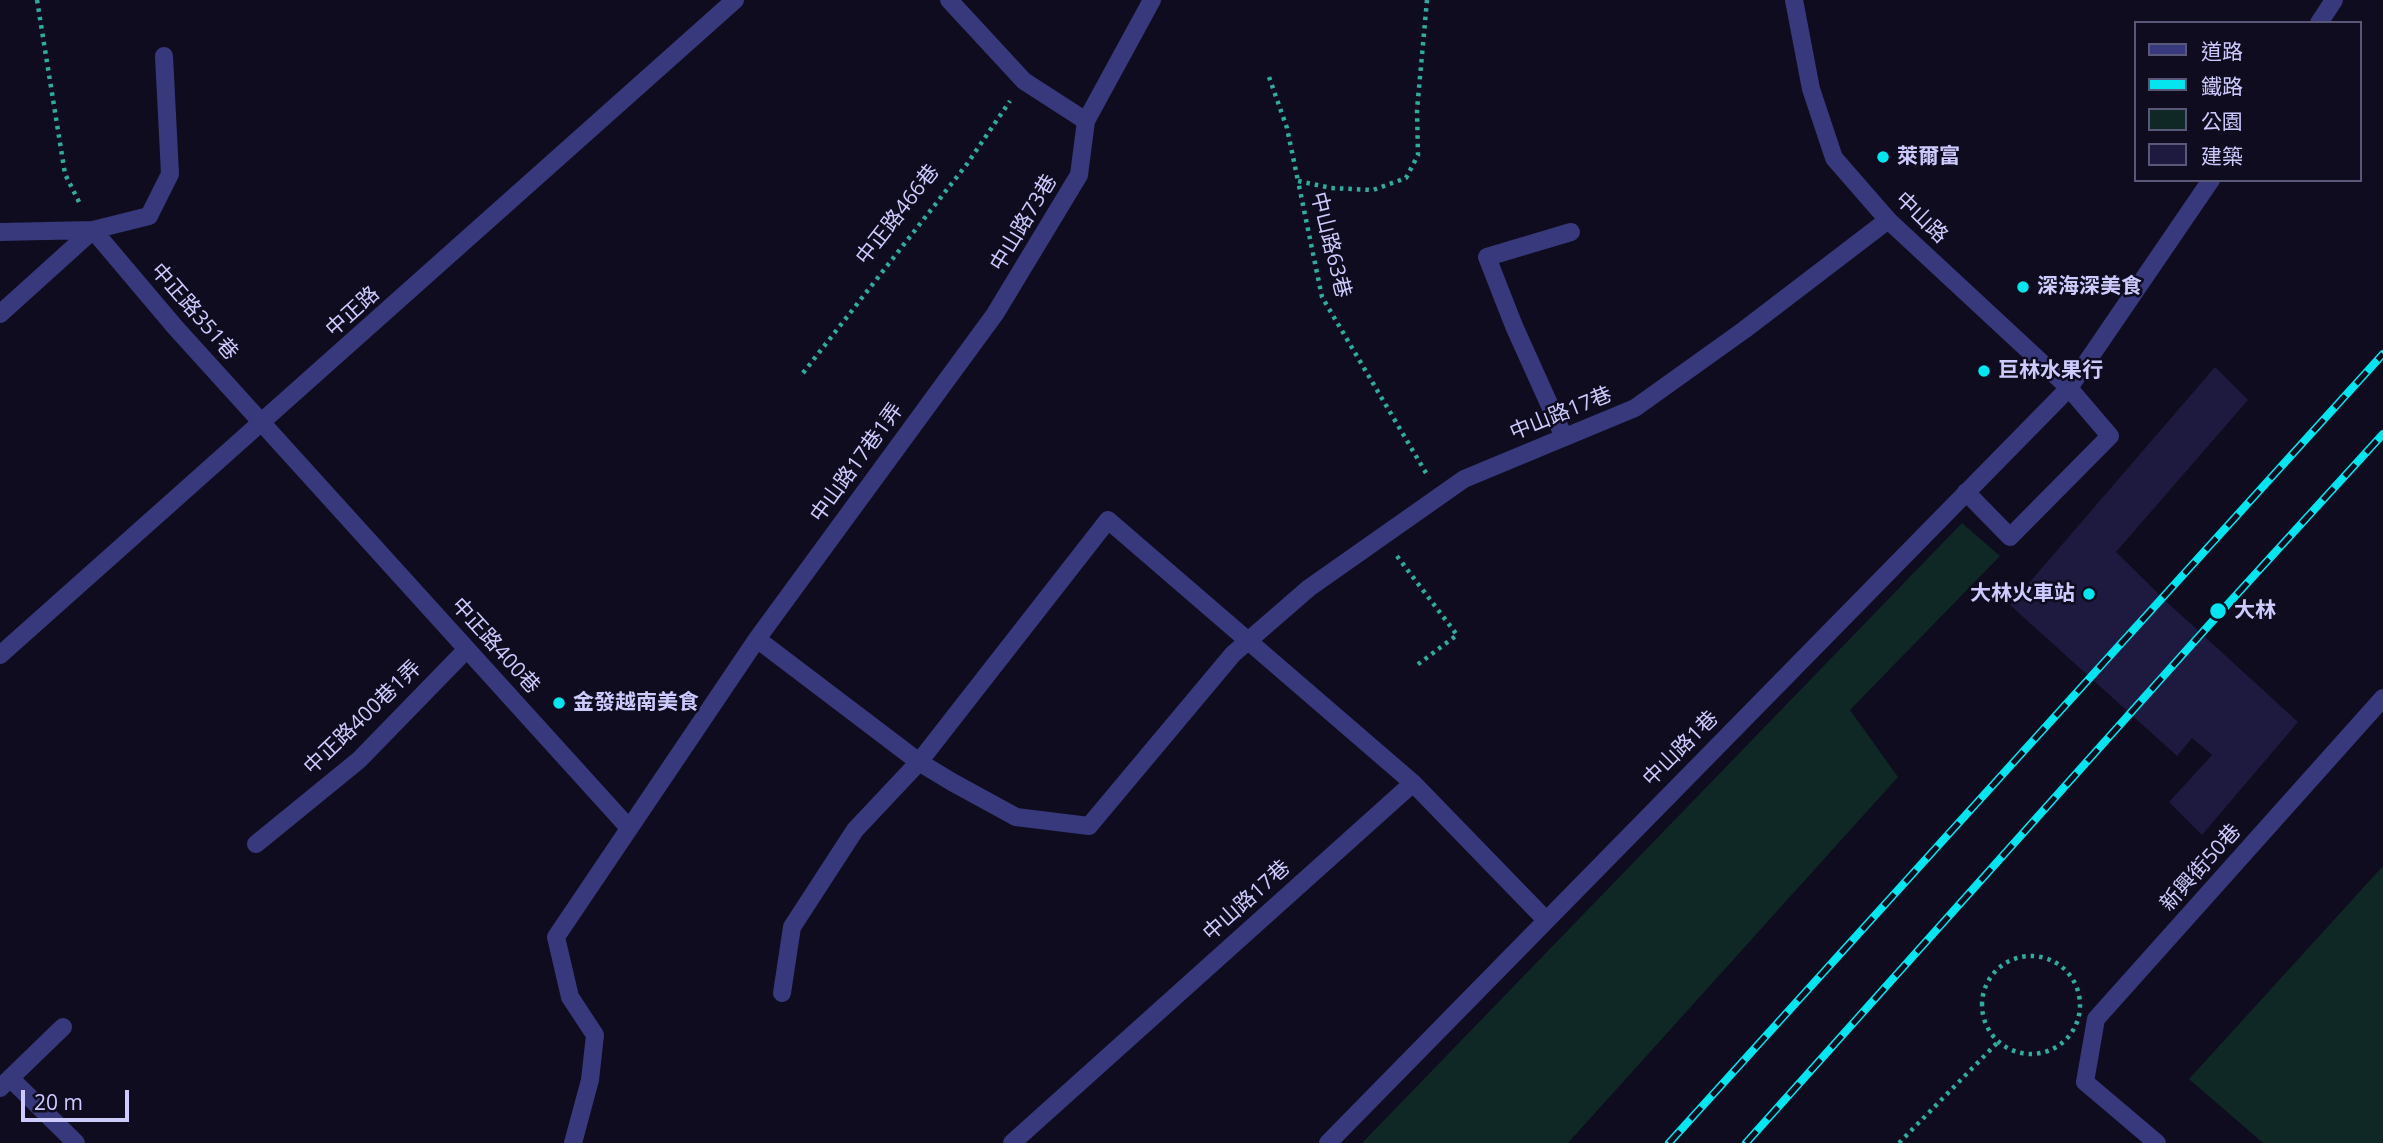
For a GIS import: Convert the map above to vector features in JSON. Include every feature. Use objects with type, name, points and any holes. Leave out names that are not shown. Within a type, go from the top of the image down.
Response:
[{"type":"street","name":"中正路","points":[[0,655],[735,0]]},
{"type":"street","points":[[949,0],[1024,81],[1086,121]]},
{"type":"street","name":"中山路73巷","points":[[995,314],[1079,175],[1086,121],[1152,0]]},
{"type":"street","name":"中山路","points":[[1794,0],[1811,89],[1834,158],[1888,220],[2069,388],[2110,436],[2010,537],[1966,492]]},
{"type":"street","points":[[2320,21],[2334,0]]},
{"type":"street","points":[[0,232],[93,230],[149,216],[170,174],[164,56]]},
{"type":"street","name":"中山路1巷","points":[[1328,1143],[2069,388],[2210,182]]},
{"type":"street","name":"中山路17巷","points":[[919,762],[1016,817],[1089,826],[1233,654],[1309,588],[1465,478],[1635,408],[1888,220]]},
{"type":"street","points":[[0,314],[93,230]]},
{"type":"street","name":"中正路351巷","points":[[93,230],[175,327],[263,423]]},
{"type":"street","points":[[1564,437],[1514,326],[1487,257],[1571,232]]},
{"type":"street","name":"中山路17巷1弄","points":[[629,828],[757,639],[995,314]]},
{"type":"street","name":"中正路400巷","points":[[263,423],[629,828]]},
{"type":"street","points":[[782,993],[792,927],[855,830],[919,762],[1108,520],[1413,783],[1545,919]]},
{"type":"street","points":[[757,639],[919,762]]},
{"type":"street","name":"中正路400巷1弄","points":[[256,844],[359,760],[467,649]]},
{"type":"street","name":"新興街50巷","points":[[2157,1143],[2085,1082],[2096,1019],[2383,698]]},
{"type":"street","name":"中山路17巷","points":[[1012,1143],[1413,783]]},
{"type":"street","points":[[573,1143],[590,1080],[595,1035],[570,997],[556,937],[629,828]]},
{"type":"street","points":[[63,1027],[5,1083],[76,1143]]},
{"type":"path","points":[[37,0],[65,174],[93,230]]},
{"type":"path","name":"中山路63巷","points":[[1427,0],[1417,110],[1418,155],[1406,178],[1373,190],[1331,188],[1298,181],[1322,297],[1440,496]]},
{"type":"path","points":[[1269,77],[1287,128],[1298,181]]},
{"type":"path","name":"中正路466巷","points":[[803,373],[967,164],[1024,81]]},
{"type":"path","points":[[1382,537],[1457,635],[1417,666]]},
{"type":"path","points":[[2026,956],[2043,958],[2057,964],[2070,975],[2077,989],[2079,1013],[2070,1035],[2051,1049],[2028,1054],[2012,1050],[1998,1042],[1989,1030],[1982,1006],[1987,983],[1997,970],[2026,956]]},
{"type":"path","points":[[1899,1143],[1998,1042]]},
{"type":"green space","points":[[1962,523],[2000,556],[1850,710],[1898,777],[1568,1143],[1362,1143]]},
{"type":"green space","points":[[2383,866],[2383,1143],[2263,1143],[2189,1079]]},
{"type":"building","name":"大林火車站","points":[[2215,367],[2248,400],[2116,552],[2298,722],[2202,835],[2169,802],[2212,755],[2192,738],[2177,756],[2010,605]]},
{"type":"railway","points":[[1669,1143],[2383,354]]},
{"type":"railway","points":[[1746,1143],[2383,434]]},
{"type":"place","name":"萊爾富","points":[[1883,157]]},
{"type":"place","name":"深海深美食","points":[[2023,287]]},
{"type":"place","name":"巨林水果行","points":[[1984,371]]},
{"type":"place","name":"大林火車站","points":[[2089,594]]},
{"type":"place","name":"大林","points":[[2218,611]]},
{"type":"place","name":"金發越南美食","points":[[559,703]]}]
